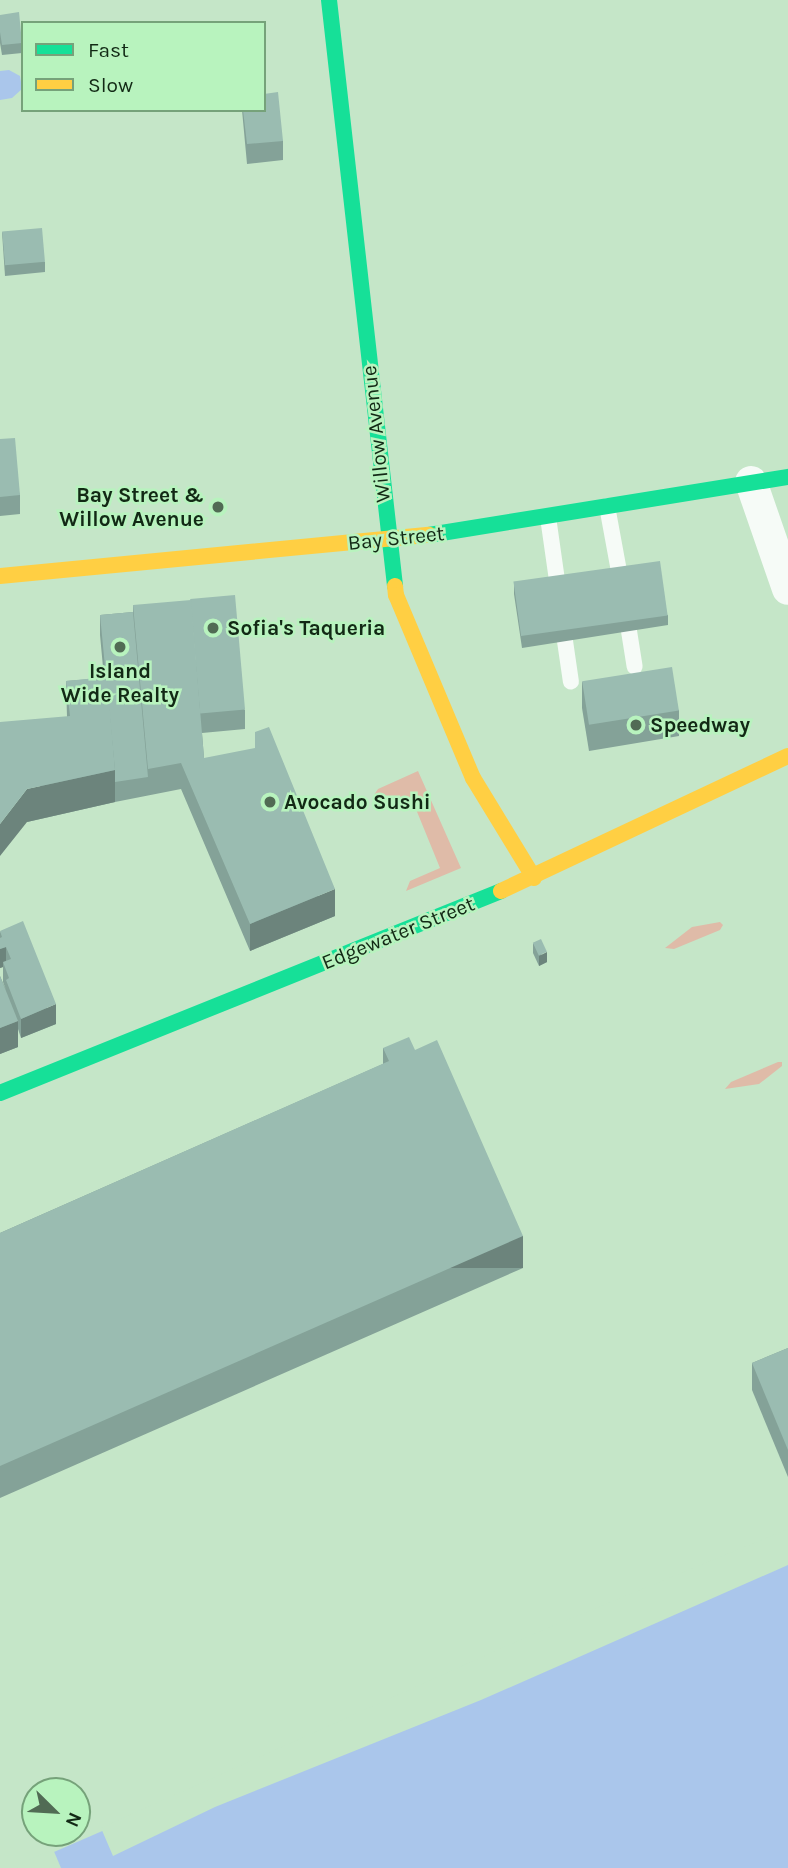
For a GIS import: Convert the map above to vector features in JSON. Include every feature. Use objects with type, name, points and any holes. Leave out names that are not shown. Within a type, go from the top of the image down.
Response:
[{"type":"street","name":"Willow Avenue","points":[[329,0],[396,595],[473,778],[534,878]]},
{"type":"street","name":"Bay Street","points":[[0,576],[388,539],[788,477]]},
{"type":"street","points":[[751,482],[788,589]]},
{"type":"street","name":"Edgewater Street","points":[[0,1093],[534,878],[788,756]]},
{"type":"lane","points":[[607,506],[620,577]]},
{"type":"lane","points":[[548,516],[558,587]]},
{"type":"lane","points":[[629,631],[635,667]]},
{"type":"lane","points":[[565,641],[570,682]]},
{"type":"shaded area","points":[[418,771],[461,868],[406,891],[410,881],[440,868],[411,797],[382,807],[377,805],[374,795],[378,789]]},
{"type":"shaded area","points":[[720,922],[723,925],[720,930],[674,949],[665,948],[692,927]]},
{"type":"shaded area","points":[[782,1062],[782,1066],[759,1084],[725,1089],[731,1082]]},
{"type":"water","points":[[9,70],[20,76],[21,90],[12,98],[0,100],[0,71]]},
{"type":"water","points":[[788,1533],[788,1868],[20,1868],[66,1847],[91,1847],[91,1836]]},
{"type":"pier","points":[[788,1529],[788,1565],[481,1700],[215,1807],[113,1856],[101,1828],[538,1632]]},
{"type":"pier","points":[[53,1849],[61,1868],[17,1868],[18,1865]]},
{"type":"building","points":[[19,12],[21,43],[2,45],[0,15]]},
{"type":"building","points":[[278,92],[283,141],[247,144],[243,112],[266,112],[266,94]]},
{"type":"building","points":[[42,228],[45,262],[5,265],[2,231]]},
{"type":"building","points":[[15,438],[20,495],[0,497],[0,439]]},
{"type":"building","points":[[660,561],[668,615],[521,636],[513,582]]},
{"type":"building","points":[[235,595],[245,710],[200,713],[190,599]]},
{"type":"building","points":[[191,600],[204,758],[255,748],[255,732],[269,727],[335,889],[250,924],[181,763],[148,769],[133,605]]},
{"type":"building","points":[[133,612],[148,777],[115,782],[100,615]]},
{"type":"building","points":[[672,667],[679,710],[589,725],[582,681]]},
{"type":"building","points":[[107,677],[115,770],[27,789],[0,824],[0,722],[70,716],[66,681]]},
{"type":"building","points":[[23,921],[56,1004],[21,1019],[6,980],[9,978],[3,962],[11,959],[6,947],[0,949],[0,931]]},
{"type":"building","points":[[541,939],[547,952],[539,955],[533,943]]},
{"type":"building","points":[[0,976],[18,1021],[0,1028]]},
{"type":"building","points":[[409,1037],[415,1050],[437,1040],[523,1236],[0,1466],[0,1233],[389,1061],[383,1048]]},
{"type":"building","points":[[788,1348],[788,1450],[752,1363]]},
{"type":"traffic: fast","points":[[329,0],[395,586]]},
{"type":"traffic: fast","points":[[429,535],[788,477]]},
{"type":"traffic: fast","points":[[0,1093],[501,891]]},
{"type":"traffic: slow","points":[[0,576],[429,535]]},
{"type":"traffic: slow","points":[[395,586],[396,595],[473,778],[534,878]]},
{"type":"traffic: slow","points":[[501,891],[788,756]]},
{"type":"place","name":"Bay Street & Willow Avenue","points":[[218,507]]},
{"type":"place","name":"Sofia's Taqueria","points":[[213,628]]},
{"type":"place","name":"Island Wide Realty","points":[[120,647]]},
{"type":"place","name":"Speedway","points":[[636,725]]},
{"type":"place","name":"Avocado Sushi","points":[[270,802]]}]
